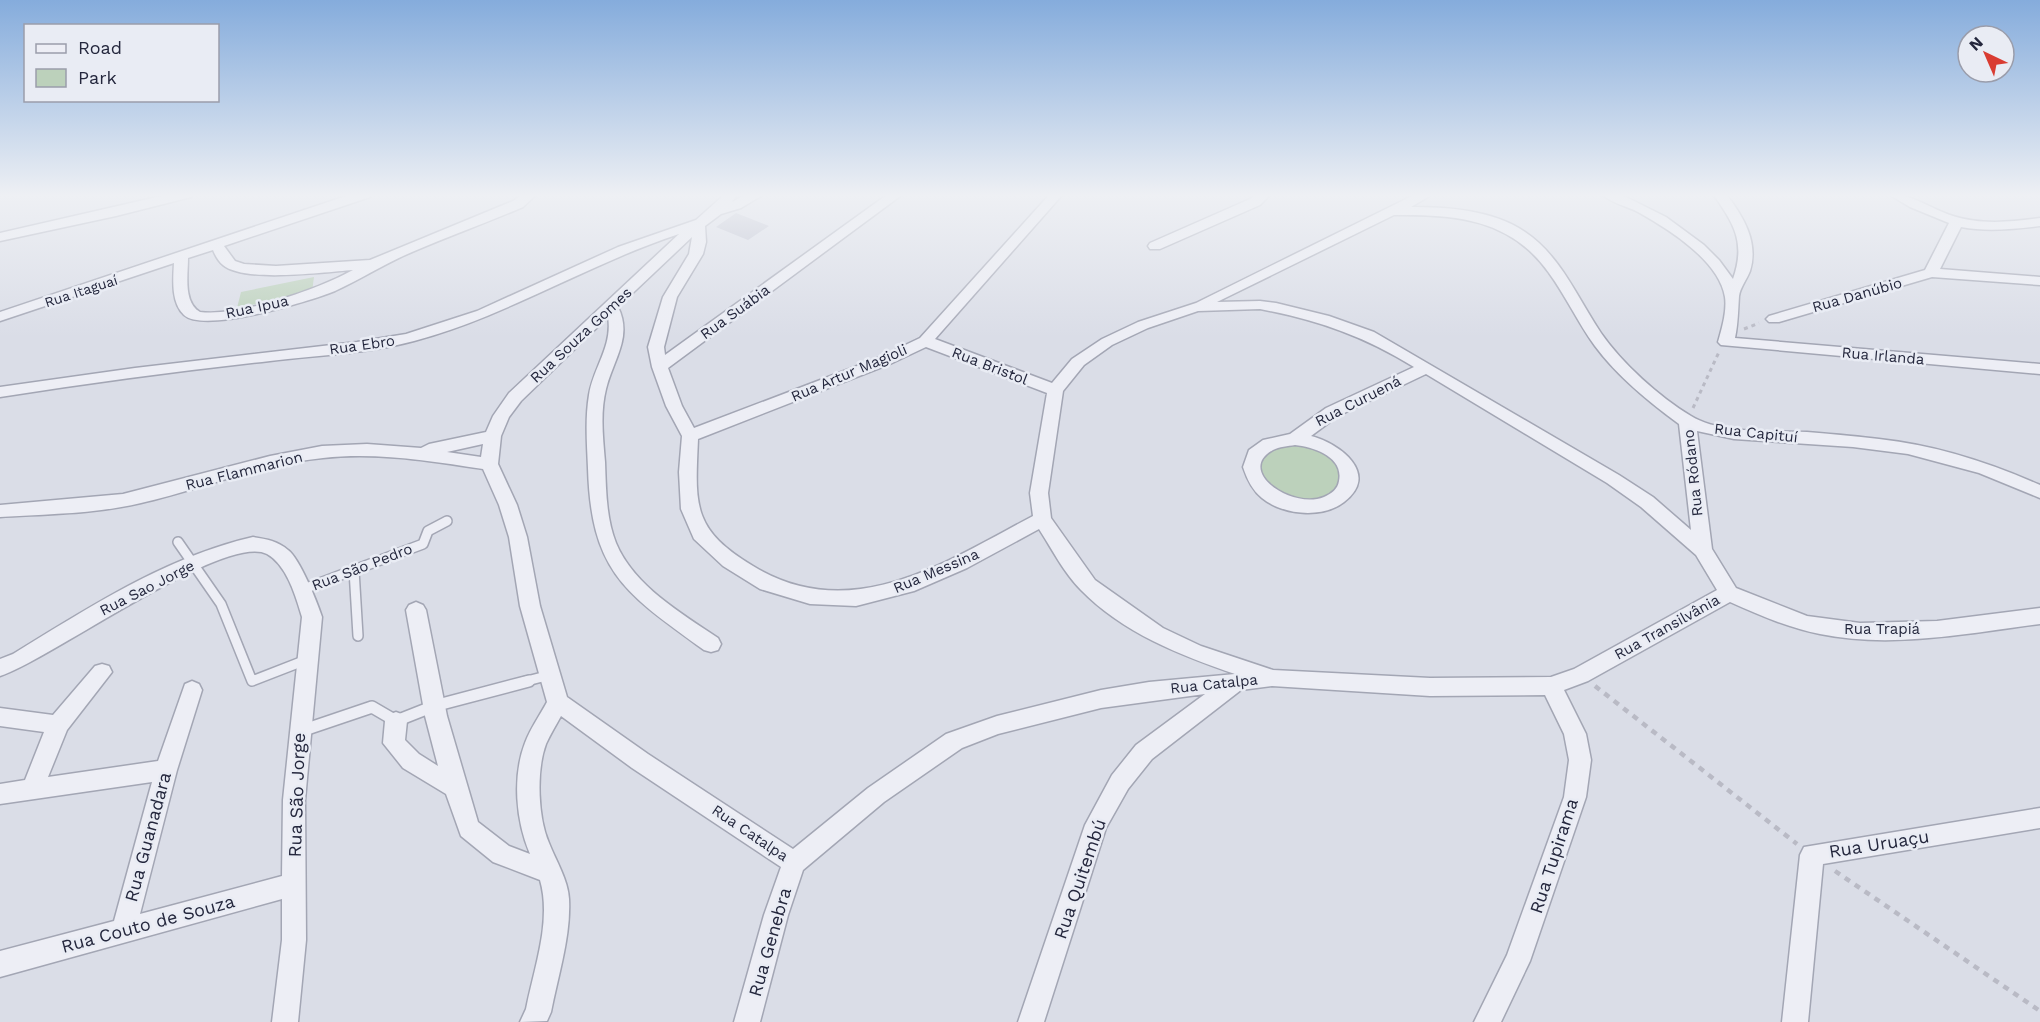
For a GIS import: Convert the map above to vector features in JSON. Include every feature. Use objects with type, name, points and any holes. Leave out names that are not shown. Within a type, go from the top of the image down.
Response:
[{"type":"street","name":"Rua Itaguaí","points":[[0,317],[227,242]]},
{"type":"street","name":"Rua Ipua","points":[[181,257],[182,293],[186,308],[196,316],[228,314],[320,292],[374,264],[429,242]]},
{"type":"street","name":"Rua Ebro","points":[[0,392],[74,380],[345,348],[408,338],[443,328],[535,291],[645,242]]},
{"type":"street","name":"Rua Souza Gomes","points":[[493,436],[501,416],[515,397],[677,242]]},
{"type":"street","points":[[690,435],[674,406],[660,367],[656,347],[670,297],[696,254],[699,242]]},
{"type":"street","name":"Rua Suábia","points":[[660,367],[832,242]]},
{"type":"street","name":"Rua Artur Magioli","points":[[690,435],[874,364],[925,341],[1014,242]]},
{"type":"street","points":[[1155,246],[1165,242]]},
{"type":"street","points":[[1196,307],[1329,242]]},
{"type":"street","name":"Rua Capituí","points":[[1529,242],[1548,262],[1610,355],[1627,374],[1687,421],[1711,429],[1903,447],[1933,452],[1997,472],[2035,489]]},
{"type":"street","points":[[1690,242],[1724,277],[1732,295]]},
{"type":"street","points":[[1727,338],[1732,295],[1742,278],[1747,259],[1745,242]]},
{"type":"street","points":[[1947,242],[1931,273],[2040,280]]},
{"type":"street","name":"Rua Ipua","points":[[217,245],[228,263],[244,269],[319,268],[374,264]]},
{"type":"street","name":"Rua Danúbio","points":[[1774,319],[1931,273]]},
{"type":"street","name":"Rua Transilvânia","points":[[1260,305],[1319,316],[1384,342],[1613,478],[1662,513],[1703,550],[1729,593],[1581,675],[1551,686],[1430,687],[1273,678],[1194,652],[1156,634],[1088,585],[1042,519],[1039,493],[1055,390],[1078,362],[1107,342],[1143,325],[1196,307],[1260,305]]},
{"type":"street","points":[[610,307],[616,316],[618,326],[615,344],[598,389],[595,429],[597,494],[607,542],[623,572],[657,606],[711,644]]},
{"type":"street","name":"Rua Irlanda","points":[[1727,338],[2040,369]]},
{"type":"street","name":"Rua Bristol","points":[[925,341],[1055,390]]},
{"type":"street","name":"Rua Curuená","points":[[1295,439],[1332,412],[1425,368]]},
{"type":"street","name":"Rua Ródano","points":[[1687,421],[1703,550]]},
{"type":"street","name":"Rua Messina","points":[[690,435],[688,472],[690,509],[700,534],[730,561],[767,584],[810,597],[856,599],[907,586],[960,563],[1042,519]]},
{"type":"street","points":[[415,453],[493,436],[489,464],[508,505],[518,537],[530,606],[558,702],[535,744],[529,778],[529,807],[536,841],[550,872],[556,896],[557,917],[538,1011],[532,1022]]},
{"type":"street","points":[[1295,439],[1311,441],[1327,447],[1339,456],[1347,468],[1350,479],[1346,490],[1336,499],[1322,505],[1305,507],[1288,504],[1272,497],[1259,487],[1252,476],[1251,464],[1255,453],[1265,445],[1279,440],[1295,439]]},
{"type":"street","name":"Rua Flammarion","points":[[0,511],[76,506],[138,498],[279,460],[348,450],[415,453],[489,464]]},
{"type":"street","name":"Rua Sao Jorge","points":[[0,668],[20,660],[99,611],[223,551],[253,544],[270,547],[284,556],[297,582]]},
{"type":"street","name":"Rua São Jorge","points":[[285,1022],[293,951],[294,800],[312,616],[297,582]]},
{"type":"street","name":"Rua Trapiá","points":[[1729,593],[1777,615],[1833,629],[1916,630],[2040,616]]},
{"type":"street","points":[[416,610],[434,706],[455,788],[469,829],[501,854],[550,872]]},
{"type":"street","points":[[0,678],[20,660]]},
{"type":"street","points":[[32,790],[58,725],[102,672]]},
{"type":"street","name":"Rua Catalpa","points":[[558,702],[640,761],[719,811],[794,864],[876,795],[954,741],[997,724],[1101,699],[1149,691],[1273,678]]},
{"type":"street","name":"Rua Quitembú","points":[[1034,1020],[1096,825],[1120,782],[1144,752],[1236,683]]},
{"type":"street","name":"Rua Tupirama","points":[[1487,1022],[1518,961],[1575,797],[1580,760],[1575,734],[1551,686]]},
{"type":"street","name":"Rua Guanadara","points":[[123,932],[166,770],[192,690]]},
{"type":"street","points":[[0,717],[58,725]]},
{"type":"street","points":[[396,721],[394,743],[411,761],[455,788]]},
{"type":"street","points":[[0,794],[166,770]]},
{"type":"street","name":"Rua Uruaçu","points":[[1795,1022],[1812,855],[2040,818]]},
{"type":"street","name":"Rua Genebra","points":[[747,1022],[776,915],[794,864]]},
{"type":"street","name":"Rua Couto de Souza","points":[[0,964],[295,884]]},
{"type":"lane","name":"Rua São Pedro","points":[[297,582],[354,570],[423,544],[428,531],[447,522]]},
{"type":"lane","points":[[178,542],[221,604],[252,681],[308,660]]},
{"type":"lane","points":[[354,570],[358,636]]},
{"type":"lane","points":[[299,731],[372,707],[396,721],[434,706],[550,675]]},
{"type":"path","points":[[1727,338],[1774,319]]},
{"type":"path","name":"Rua Ródano","points":[[1687,421],[1705,379],[1727,338]]},
{"type":"green space","points":[[314,277],[312,292],[237,308],[241,292]]},
{"type":"green space","points":[[1294,443],[1330,454],[1344,474],[1335,495],[1309,503],[1269,492],[1256,461],[1262,453]]}]
